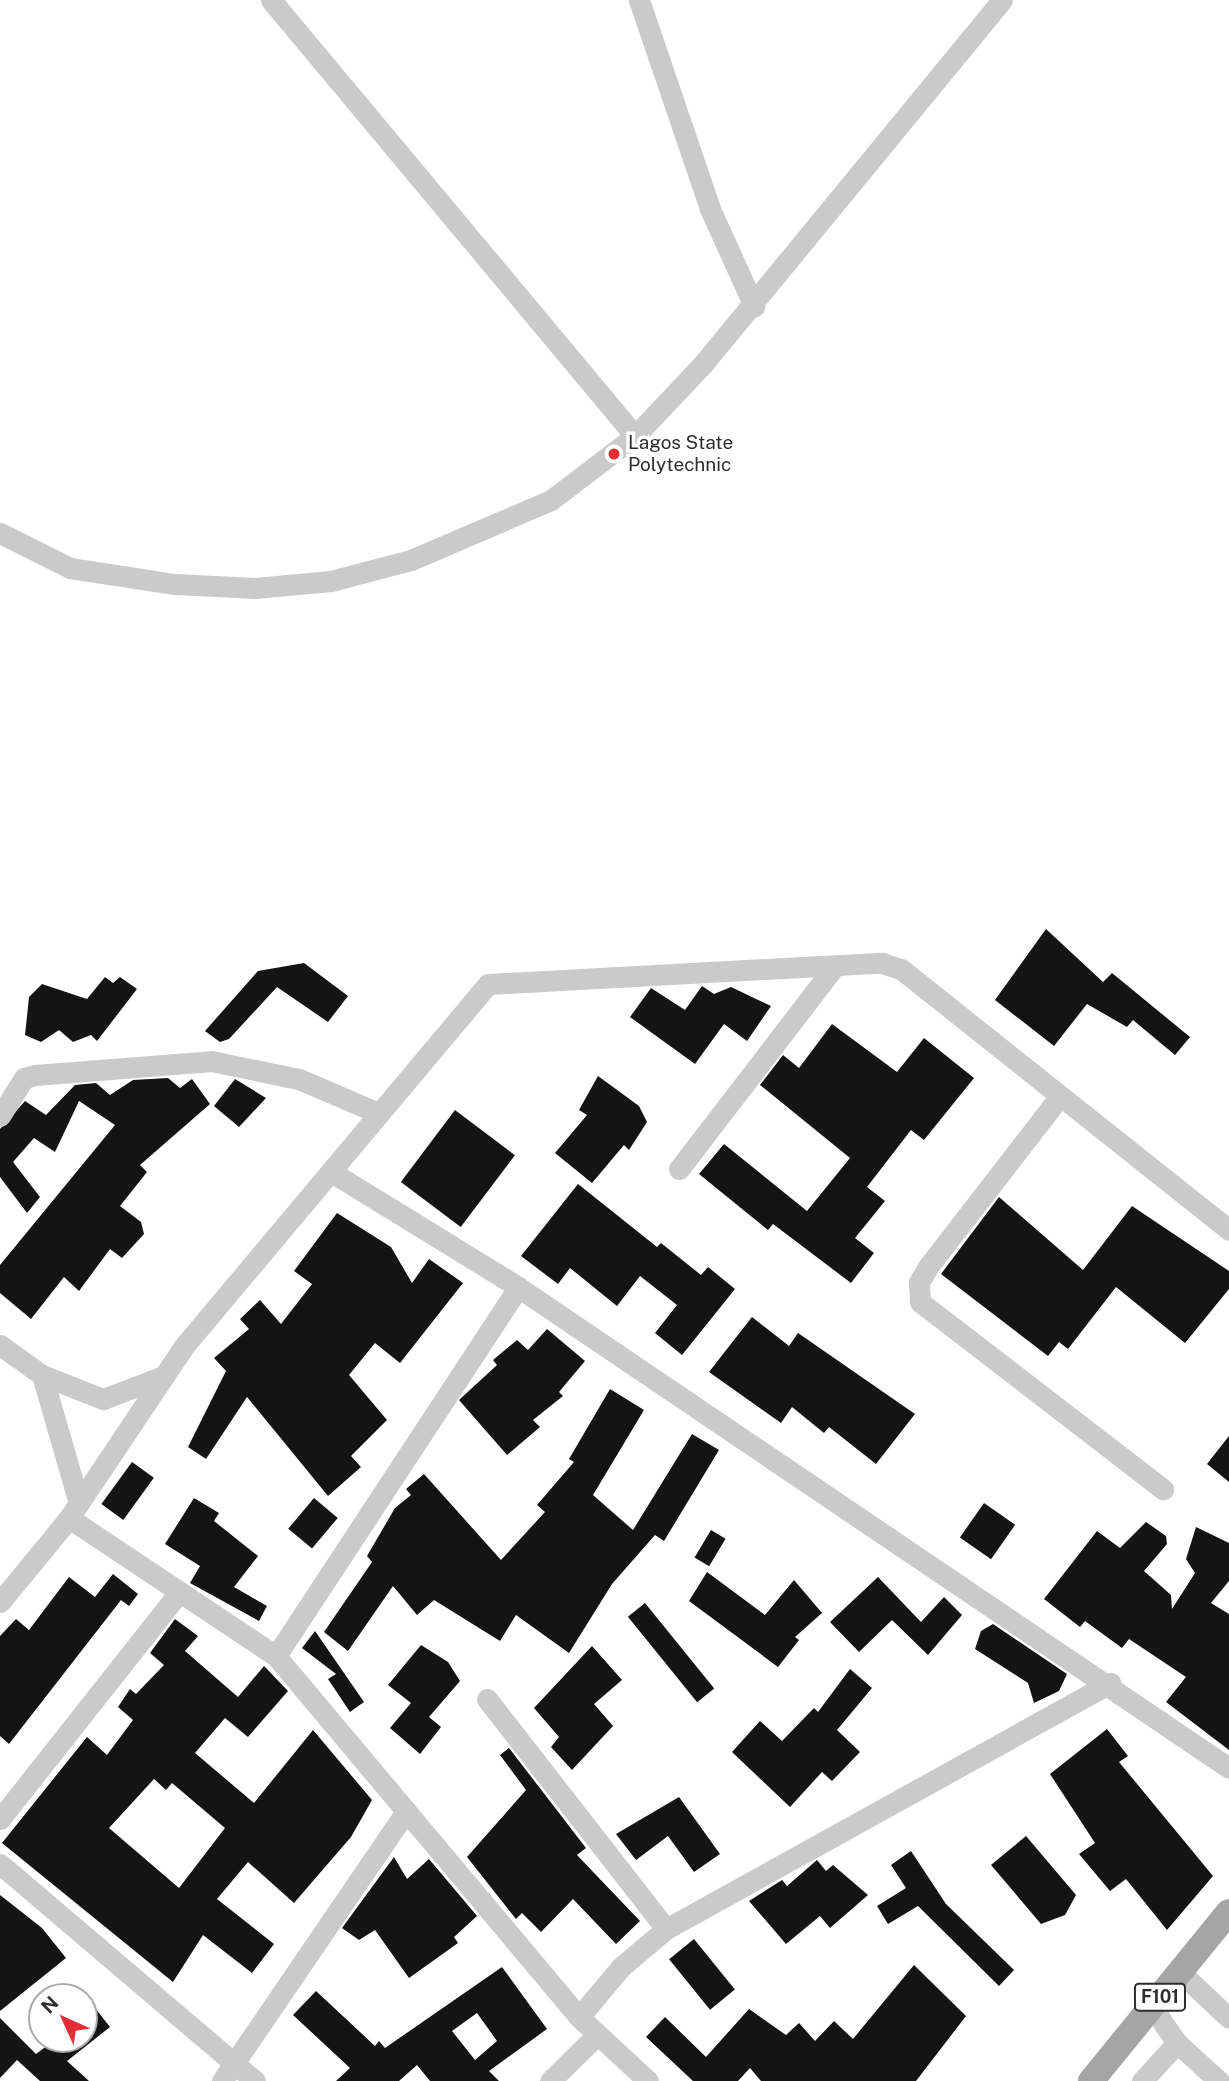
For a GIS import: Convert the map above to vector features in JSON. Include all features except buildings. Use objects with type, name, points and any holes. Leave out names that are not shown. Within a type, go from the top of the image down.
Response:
[{"type":"main road","name":"F101","points":[[1091,2081],[1229,1912]]},
{"type":"street","points":[[271,0],[635,436]]},
{"type":"street","points":[[639,0],[710,209],[754,306]]},
{"type":"street","points":[[0,533],[70,568],[175,584],[255,588],[331,581],[411,560],[491,529],[551,500],[635,436],[754,306],[1002,0]]},
{"type":"street","points":[[0,1602],[74,1510],[162,1377],[333,1173],[376,1112],[488,984],[882,963],[901,969],[1229,1230]]},
{"type":"street","points":[[679,1169],[834,967]]},
{"type":"street","points":[[0,1116],[24,1078],[34,1075],[211,1061],[299,1079],[376,1112]]},
{"type":"street","points":[[1060,1096],[928,1267],[919,1282],[920,1302],[1163,1489]]},
{"type":"street","points":[[333,1173],[518,1287],[1110,1683],[1229,1768]]},
{"type":"street","points":[[276,1656],[518,1287]]},
{"type":"street","points":[[0,1345],[43,1375],[103,1399],[162,1377]]},
{"type":"street","points":[[43,1375],[74,1510],[180,1591],[276,1656],[579,2017],[596,2036],[648,2081]]},
{"type":"street","points":[[0,1819],[180,1591]]},
{"type":"street","points":[[579,2017],[621,1967],[666,1929],[1110,1683]]},
{"type":"street","points":[[487,1699],[666,1929]]},
{"type":"street","points":[[229,2073],[406,1811]]},
{"type":"street","points":[[0,1864],[229,2073],[255,2081]]},
{"type":"street","points":[[1180,1972],[1229,2018]]},
{"type":"street","points":[[1152,2007],[1177,2043],[1219,2081]]},
{"type":"street","points":[[550,2081],[596,2036]]},
{"type":"street","points":[[1145,2080],[1177,2043]]},
{"type":"place","name":"Lagos State Polytechnic","points":[[614,454]]}]
